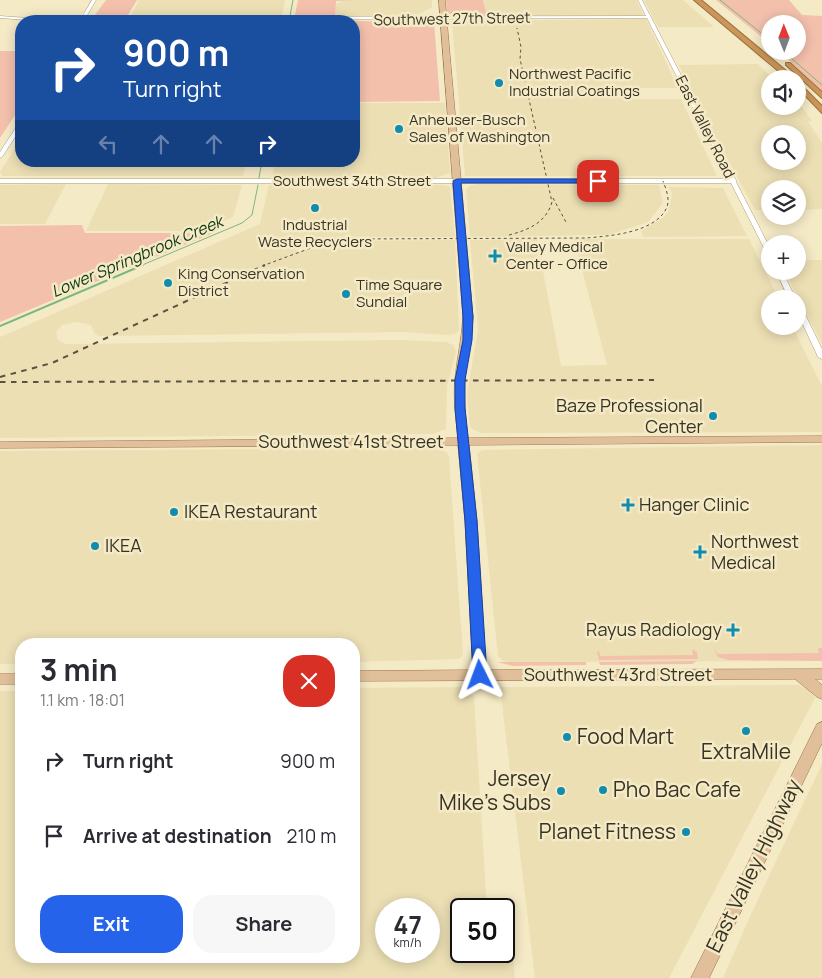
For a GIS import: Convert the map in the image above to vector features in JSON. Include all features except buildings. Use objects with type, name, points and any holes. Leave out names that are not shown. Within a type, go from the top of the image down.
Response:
[{"type":"highway","points":[[697,0],[781,70]]},
{"type":"highway","points":[[707,0],[761,42]]},
{"type":"highway","points":[[783,60],[822,98]]},
{"type":"highway","points":[[806,93],[822,111]]},
{"type":"main road","points":[[442,0],[468,317],[467,340],[460,388],[462,441],[471,521],[480,675]]},
{"type":"main road","name":"Southwest 41st Street","points":[[0,445],[822,439]]},
{"type":"main road","points":[[798,674],[822,693]]},
{"type":"main road","name":"Southwest 43rd Street","points":[[360,676],[822,674]]},
{"type":"main road","points":[[0,679],[15,679]]},
{"type":"main road","name":"East Valley Highway","points":[[700,978],[822,728]]},
{"type":"street","points":[[85,15],[94,0]]},
{"type":"street","name":"East Valley Road","points":[[640,0],[761,236]]},
{"type":"street","name":"Southwest 27th Street","points":[[0,16],[15,17]]},
{"type":"street","name":"Southwest 27th Street","points":[[360,19],[648,17]]},
{"type":"street","points":[[0,156],[15,133]]},
{"type":"street","name":"Southwest 34th Street","points":[[0,181],[734,181]]},
{"type":"street","points":[[806,324],[822,357]]},
{"type":"shaded area","points":[[106,0],[137,0],[128,15],[95,15]]},
{"type":"shaded area","points":[[139,0],[285,0],[282,15],[132,15]]},
{"type":"shaded area","points":[[298,0],[356,0],[336,1],[335,15],[295,15]]},
{"type":"shaded area","points":[[345,0],[432,0],[432,7],[419,14],[403,18],[360,18],[360,15],[335,15],[336,4]]},
{"type":"shaded area","points":[[446,0],[483,0],[487,17],[447,15]]},
{"type":"shaded area","points":[[483,0],[636,0],[643,14],[639,16],[487,17]]},
{"type":"shaded area","points":[[644,0],[683,0],[714,27],[658,27]]},
{"type":"shaded area","points":[[716,0],[789,0],[802,15],[761,15],[761,37]]},
{"type":"shaded area","points":[[806,15],[822,16],[822,91],[806,76],[806,70],[799,70],[789,60],[806,60]]},
{"type":"shaded area","points":[[646,19],[678,88],[628,88],[632,99],[681,99],[717,176],[465,176],[452,21]]},
{"type":"shaded area","points":[[360,21],[434,22],[440,101],[360,102]]},
{"type":"shaded area","points":[[0,51],[15,51],[15,115],[0,138]]},
{"type":"shaded area","points":[[758,64],[764,70],[761,70],[761,115],[806,115],[806,112],[812,121],[808,122],[822,142],[822,209],[806,210],[806,180],[761,180],[761,210],[755,210],[694,97],[679,65]]},
{"type":"shaded area","points":[[360,103],[445,103],[450,173],[435,178],[272,178],[274,167],[360,167]]},
{"type":"shaded area","points":[[15,148],[15,167],[245,167],[243,176],[3,176],[0,172]]},
{"type":"shaded area","points":[[66,184],[45,224],[0,224],[0,185]]},
{"type":"shaded area","points":[[108,184],[242,185],[233,217],[202,231],[86,231]]},
{"type":"shaded area","points":[[477,184],[659,185],[663,203],[648,222],[608,235],[470,237],[466,190],[469,186]]},
{"type":"shaded area","points":[[269,185],[443,185],[450,187],[455,237],[355,237],[317,243],[295,250],[299,252],[323,245],[349,241],[455,240],[459,330],[455,334],[448,335],[403,332],[99,336],[95,334],[91,325],[77,322],[62,325],[56,332],[58,340],[66,344],[400,340],[446,342],[453,345],[456,352],[447,386],[446,429],[433,434],[0,438],[0,337],[260,224]]},
{"type":"shaded area","points":[[669,187],[723,188],[747,236],[643,237],[641,231],[664,217],[669,210],[672,194]]},
{"type":"shaded area","points":[[82,225],[85,233],[213,233],[0,322],[0,226]]},
{"type":"shaded area","points":[[537,239],[561,366],[607,365],[574,239],[749,239],[761,263],[761,280],[770,280],[774,290],[761,290],[761,335],[796,335],[822,386],[822,432],[481,433],[474,430],[470,427],[467,394],[478,330],[470,240]]},
{"type":"shaded area","points":[[806,260],[822,260],[822,344],[806,313],[806,290],[794,290],[789,280],[806,280]]},
{"type":"shaded area","points":[[822,445],[822,661],[510,662],[503,661],[498,656],[477,454],[482,450]]},
{"type":"shaded area","points":[[431,448],[446,452],[449,457],[463,655],[459,659],[360,662],[360,638],[15,638],[15,664],[0,664],[0,451]]},
{"type":"shaded area","points":[[714,648],[718,654],[819,653],[818,648],[822,648],[822,661],[728,660],[718,657]]},
{"type":"shaded area","points":[[692,649],[697,652],[698,659],[599,660],[597,652],[599,651],[600,656],[693,655]]},
{"type":"shaded area","points":[[697,661],[692,664],[600,665],[599,662]]},
{"type":"shaded area","points":[[497,662],[586,662],[586,665],[513,666]]},
{"type":"shaded area","points":[[799,685],[808,690],[815,698],[669,978],[535,978],[500,687]]},
{"type":"shaded area","points":[[461,687],[468,689],[474,698],[486,898],[450,898],[450,963],[513,963],[515,978],[0,978],[0,691],[15,691],[15,963],[360,963],[360,688]]},
{"type":"shaded area","points":[[822,764],[822,978],[723,978],[752,912]]},
{"type":"waterway","name":"Lower Springbrook Creek","points":[[290,15],[293,0]]},
{"type":"waterway","points":[[720,0],[761,33]]},
{"type":"waterway","points":[[793,60],[822,85]]},
{"type":"waterway","name":"Lower Springbrook Creek","points":[[259,178],[261,167]]},
{"type":"waterway","name":"Lower Springbrook Creek","points":[[140,266],[242,223],[252,215],[258,185]]},
{"type":"waterway","name":"Lower Springbrook Creek","points":[[0,326],[143,265]]},
{"type":"railway","points":[[509,235],[523,231],[541,220],[552,202],[520,59],[521,47],[517,28]]},
{"type":"railway","points":[[262,266],[319,245],[352,239],[586,238],[631,232],[653,223],[667,207],[667,194],[663,181]]},
{"type":"railway","points":[[553,198],[567,224]]},
{"type":"railway","points":[[0,377],[52,363],[265,265]]},
{"type":"railway","points":[[0,382],[654,380]]},
{"type":"place","name":"Northwest Pacific Industrial Coatings","points":[[499,83]]},
{"type":"place","name":"Anheuser-Busch Sales of Washington","points":[[399,129]]},
{"type":"place","name":"Industrial Waste Recyclers","points":[[315,208]]},
{"type":"place","name":"Valley Medical Center - Office","points":[[495,256]]},
{"type":"place","name":"King Conservation District","points":[[168,283]]},
{"type":"place","name":"Time Square Sundial","points":[[346,294]]},
{"type":"place","name":"Baze Professional Center","points":[[713,416]]},
{"type":"place","name":"Hanger Clinic","points":[[628,505]]},
{"type":"place","name":"IKEA Restaurant","points":[[174,512]]},
{"type":"place","name":"IKEA","points":[[95,546]]},
{"type":"place","name":"Northwest Medical","points":[[700,552]]},
{"type":"place","name":"Rayus Radiology","points":[[733,630]]},
{"type":"place","name":"ExtraMile","points":[[746,731]]},
{"type":"place","name":"Food Mart","points":[[567,737]]},
{"type":"place","name":"Pho Bac Cafe","points":[[603,790]]},
{"type":"place","name":"Jersey Mike's Subs","points":[[561,791]]},
{"type":"place","name":"Planet Fitness","points":[[686,832]]},
{"type":"route","points":[[480,675],[471,521],[460,408],[460,380],[467,340],[468,317],[457,181],[598,181]]}]
